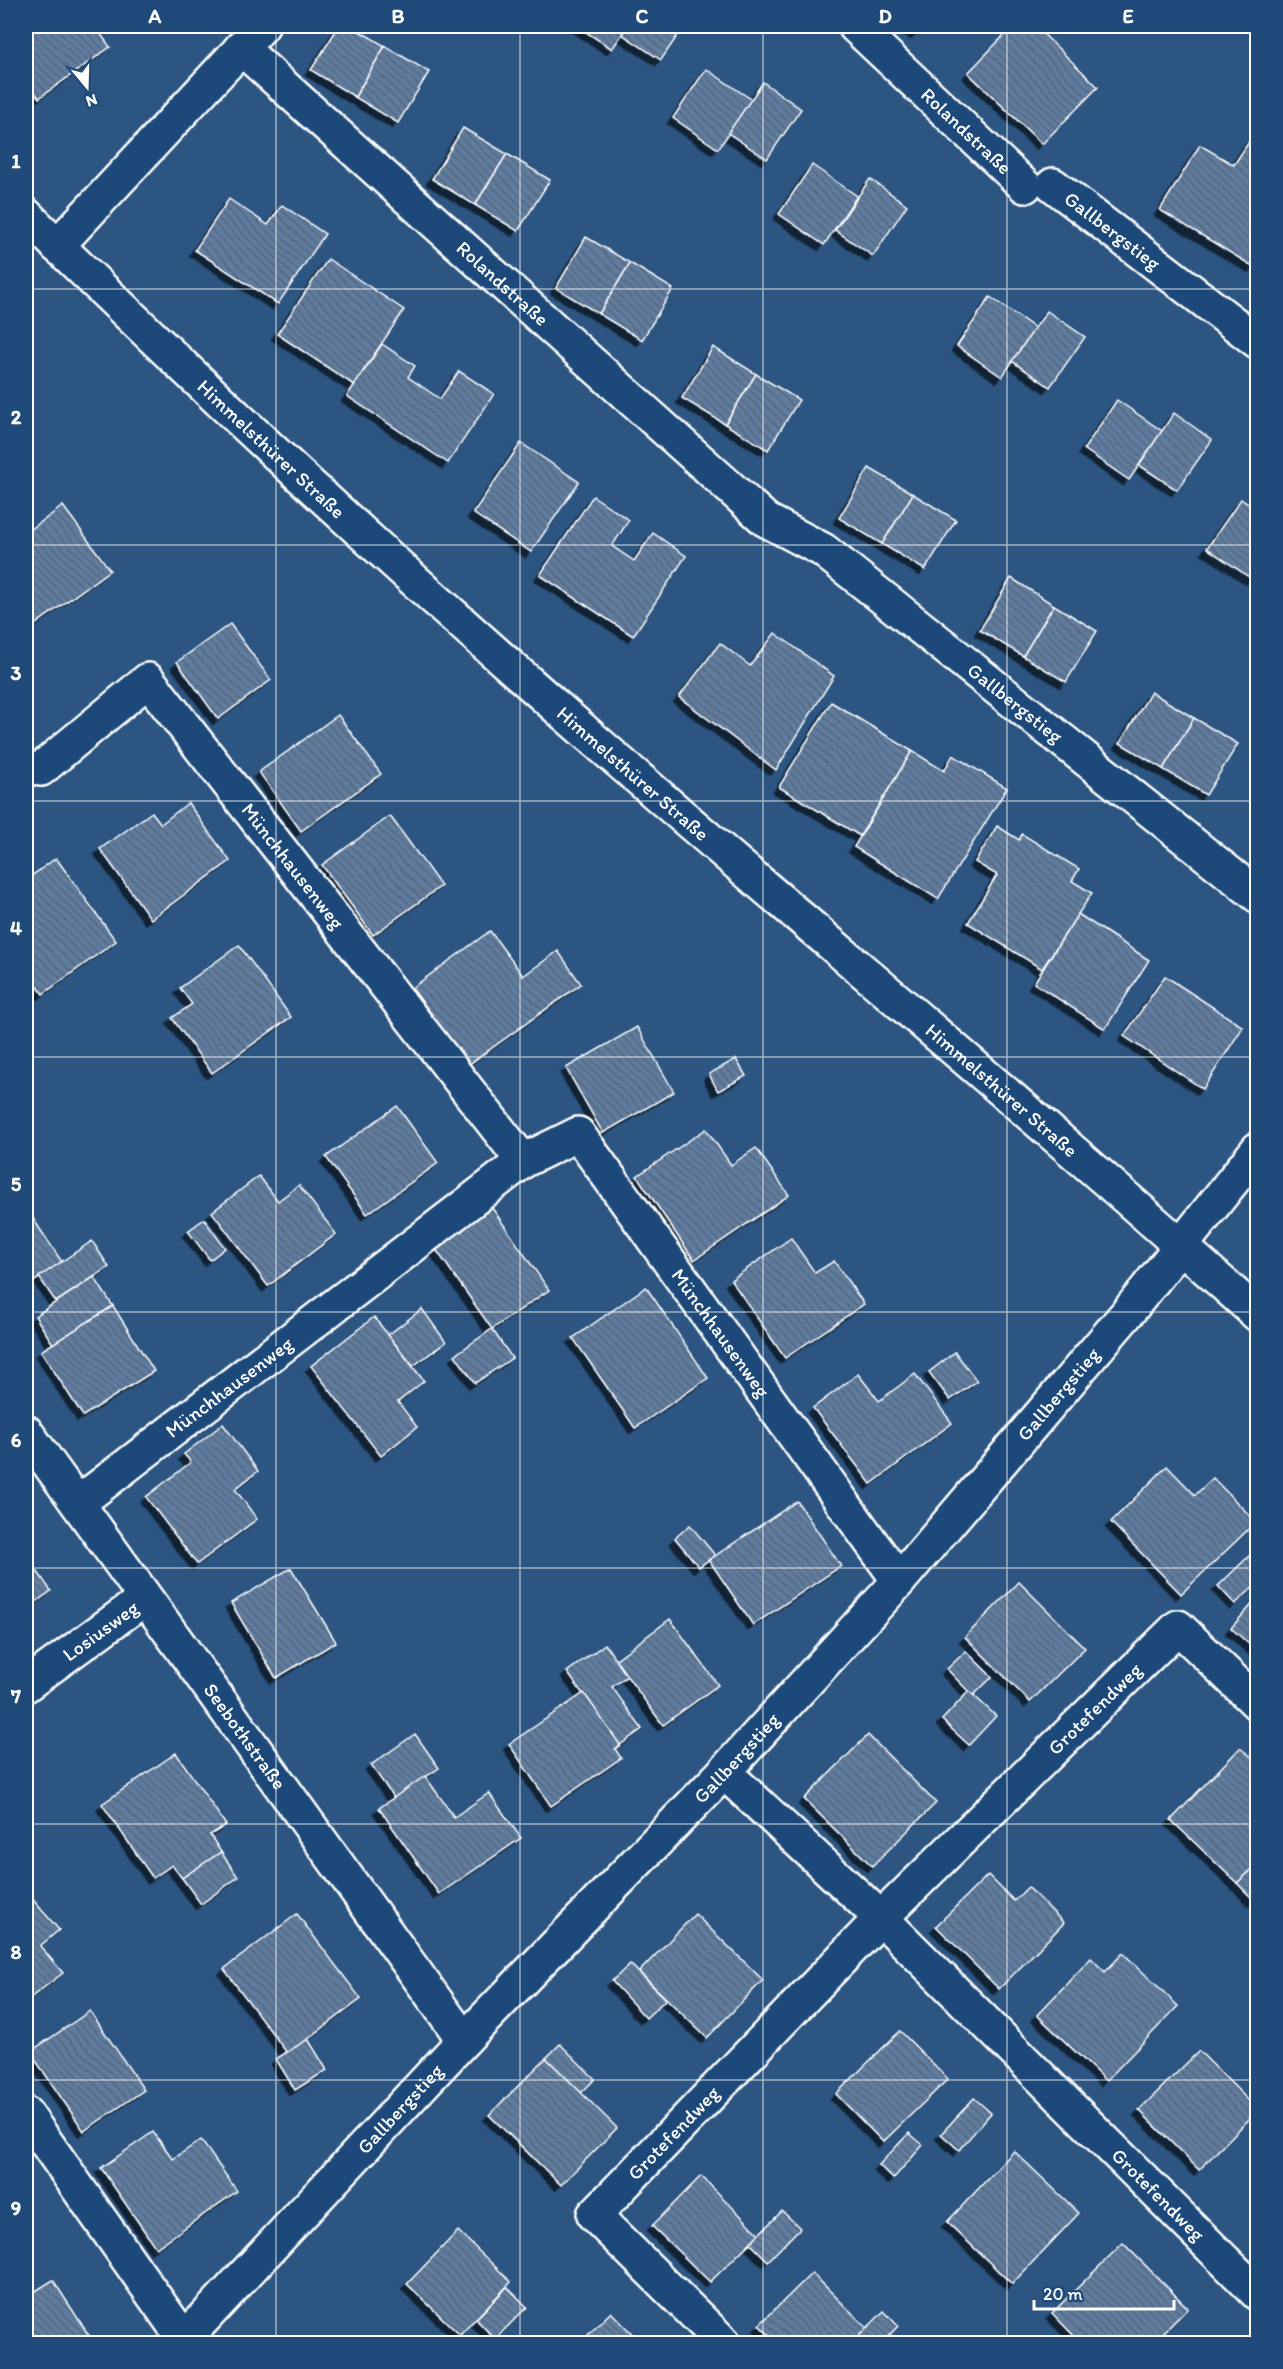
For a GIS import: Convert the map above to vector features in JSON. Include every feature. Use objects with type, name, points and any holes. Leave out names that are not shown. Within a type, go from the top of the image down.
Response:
[{"type":"street","name":"Rolandstraße","points":[[855,26],[1039,185]]},
{"type":"street","name":"Rolandstraße","points":[[57,246],[251,37],[766,520]]},
{"type":"street","name":"Gallbergstieg","points":[[1039,185],[1257,342]]},
{"type":"street","name":"Himmelsthürer Straße","points":[[26,215],[349,522],[597,743],[1181,1246],[1257,1315]]},
{"type":"street","name":"Gallbergstieg","points":[[766,520],[823,550],[1257,896]]},
{"type":"street","name":"Münchhausenweg","points":[[31,766],[148,680],[524,1161]]},
{"type":"street","name":"Münchhausenweg","points":[[78,1503],[524,1161],[578,1134],[899,1581]]},
{"type":"street","name":"Gallbergstieg","points":[[26,2114],[182,2342],[464,2040],[724,1772],[899,1581],[1181,1246],[1257,1149]]},
{"type":"street","name":"Seebothstraße","points":[[26,1432],[144,1599],[464,2040]]},
{"type":"street","name":"Losiusweg","points":[[26,1685],[144,1599]]},
{"type":"street","name":"Grotefendweg","points":[[725,2343],[594,2215],[881,1918],[1178,1627],[1257,1704]]},
{"type":"street","name":"Grotefendweg","points":[[724,1772],[881,1918],[1257,2294]]},
{"type":"building","points":[[26,26],[95,26],[110,47],[39,98],[26,80]]},
{"type":"building","points":[[339,26],[351,26],[385,46],[355,97],[311,70]]},
{"type":"building","points":[[577,26],[628,26],[612,49]]},
{"type":"building","points":[[628,26],[684,26],[661,60],[622,34]]},
{"type":"building","points":[[907,26],[924,26],[916,34]]},
{"type":"building","points":[[1013,26],[1035,26],[1098,87],[1042,144],[968,73]]},
{"type":"building","points":[[385,46],[429,72],[398,123],[355,97]]},
{"type":"building","points":[[706,69],[752,100],[718,149],[673,118]]},
{"type":"building","points":[[763,82],[801,109],[767,159],[728,133]]},
{"type":"building","points":[[463,128],[507,154],[475,205],[432,179]]},
{"type":"building","points":[[1252,137],[1258,141],[1258,262],[1254,267],[1160,210],[1200,145],[1234,165]]},
{"type":"building","points":[[507,154],[550,180],[518,231],[475,205]]},
{"type":"building","points":[[812,165],[857,196],[824,245],[779,214]]},
{"type":"building","points":[[870,179],[907,205],[873,256],[835,230]]},
{"type":"building","points":[[229,199],[268,225],[282,205],[325,234],[278,304],[195,250]]},
{"type":"building","points":[[586,237],[630,263],[599,314],[556,288]]},
{"type":"building","points":[[328,259],[404,310],[354,385],[277,334]]},
{"type":"building","points":[[630,263],[673,289],[642,340],[599,314]]},
{"type":"building","points":[[990,297],[1035,328],[1002,377],[957,346]]},
{"type":"building","points":[[1047,311],[1085,337],[1050,387],[1012,361]]},
{"type":"building","points":[[382,344],[415,366],[408,377],[440,399],[459,371],[494,394],[448,463],[347,396]]},
{"type":"building","points":[[713,347],[756,374],[725,424],[682,398]]},
{"type":"building","points":[[756,374],[799,400],[768,450],[725,424]]},
{"type":"building","points":[[1117,400],[1162,431],[1129,480],[1084,449]]},
{"type":"building","points":[[1174,413],[1212,440],[1177,490],[1139,465]]},
{"type":"building","points":[[521,443],[579,482],[531,552],[473,513]]},
{"type":"building","points":[[869,468],[913,494],[882,544],[839,518]]},
{"type":"building","points":[[913,494],[956,520],[925,570],[882,544]]},
{"type":"building","points":[[593,496],[629,520],[612,546],[634,561],[653,533],[686,556],[633,636],[540,575]]},
{"type":"building","points":[[1241,499],[1258,511],[1258,571],[1252,579],[1207,548]]},
{"type":"building","points":[[63,506],[110,570],[26,631],[26,533]]},
{"type":"building","points":[[1011,578],[1054,605],[1023,656],[980,630]]},
{"type":"building","points":[[1054,605],[1097,631],[1066,682],[1023,656]]},
{"type":"building","points":[[230,624],[271,680],[218,719],[177,662]]},
{"type":"building","points":[[775,633],[834,676],[776,770],[679,697],[720,643],[750,666]]},
{"type":"building","points":[[1151,692],[1194,718],[1163,769],[1120,743]]},
{"type":"building","points":[[831,702],[912,751],[860,836],[779,787]]},
{"type":"building","points":[[338,715],[381,774],[301,831],[259,772]]},
{"type":"building","points":[[1194,718],[1238,744],[1206,795],[1163,769]]},
{"type":"building","points":[[912,751],[944,771],[953,755],[1007,788],[938,899],[854,847]]},
{"type":"building","points":[[188,803],[230,861],[151,919],[100,849],[152,812],[161,824]]},
{"type":"building","points":[[390,816],[441,886],[373,935],[322,865]]},
{"type":"building","points":[[997,826],[1019,840],[1022,834],[1079,869],[1072,881],[1092,893],[1042,969],[968,923],[997,875],[975,862]]},
{"type":"building","points":[[56,858],[116,941],[43,994],[26,970],[26,880]]},
{"type":"building","points":[[1078,914],[1149,960],[1105,1029],[1034,983]]},
{"type":"building","points":[[490,931],[523,976],[558,951],[581,984],[468,1065],[412,988]]},
{"type":"building","points":[[239,945],[291,1017],[212,1073],[172,1018],[192,1004],[180,988]]},
{"type":"building","points":[[1165,976],[1243,1027],[1203,1089],[1124,1036]]},
{"type":"building","points":[[637,1027],[674,1092],[603,1133],[566,1068]]},
{"type":"building","points":[[736,1059],[746,1076],[718,1091],[709,1074]]},
{"type":"building","points":[[397,1106],[438,1163],[367,1214],[326,1157]]},
{"type":"building","points":[[706,1129],[731,1165],[756,1148],[789,1195],[694,1260],[637,1176]]},
{"type":"building","points":[[259,1176],[278,1201],[299,1185],[336,1234],[268,1286],[212,1212]]},
{"type":"building","points":[[26,1208],[62,1262],[26,1287]]},
{"type":"building","points":[[492,1208],[549,1290],[492,1329],[435,1248]]},
{"type":"building","points":[[204,1219],[225,1248],[210,1260],[188,1231]]},
{"type":"building","points":[[791,1238],[815,1273],[834,1261],[864,1304],[785,1358],[731,1280]]},
{"type":"building","points":[[92,1241],[109,1267],[56,1302],[39,1277]]},
{"type":"building","points":[[94,1277],[113,1306],[53,1344],[35,1316]]},
{"type":"building","points":[[646,1287],[708,1378],[635,1428],[573,1338]]},
{"type":"building","points":[[113,1306],[154,1371],[83,1416],[41,1351]]},
{"type":"building","points":[[422,1309],[446,1342],[413,1366],[388,1335]]},
{"type":"building","points":[[374,1317],[424,1381],[398,1402],[417,1427],[381,1456],[311,1366]]},
{"type":"building","points":[[492,1329],[512,1358],[475,1383],[455,1355]]},
{"type":"building","points":[[955,1352],[977,1381],[950,1400],[929,1372]]},
{"type":"building","points":[[858,1374],[879,1401],[915,1374],[952,1423],[871,1484],[813,1408]]},
{"type":"building","points":[[223,1424],[258,1471],[235,1489],[257,1519],[197,1564],[146,1497],[191,1462],[184,1454]]},
{"type":"building","points":[[1167,1466],[1195,1495],[1213,1478],[1256,1522],[1181,1594],[1111,1522]]},
{"type":"building","points":[[797,1501],[841,1566],[753,1625],[709,1560]]},
{"type":"building","points":[[690,1525],[715,1555],[699,1567],[675,1538]]},
{"type":"building","points":[[26,1555],[51,1591],[26,1609]]},
{"type":"building","points":[[1250,1555],[1258,1564],[1258,1583],[1235,1604],[1218,1586]]},
{"type":"building","points":[[291,1568],[336,1642],[276,1678],[231,1603]]},
{"type":"building","points":[[1019,1582],[1085,1648],[1030,1702],[965,1637]]},
{"type":"building","points":[[1258,1598],[1258,1652],[1231,1628]]},
{"type":"building","points":[[670,1619],[718,1685],[663,1725],[615,1660]]},
{"type":"building","points":[[605,1644],[627,1676],[612,1687],[642,1729],[620,1745],[567,1672]]},
{"type":"building","points":[[966,1651],[992,1677],[973,1696],[947,1669]]},
{"type":"building","points":[[969,1691],[996,1716],[969,1745],[942,1720]]},
{"type":"building","points":[[584,1693],[620,1745],[615,1749],[621,1758],[551,1806],[509,1744]]},
{"type":"building","points":[[415,1734],[439,1768],[394,1798],[371,1765]]},
{"type":"building","points":[[868,1735],[936,1803],[872,1866],[804,1799]]},
{"type":"building","points":[[1240,1748],[1258,1762],[1258,1864],[1237,1883],[1171,1820]]},
{"type":"building","points":[[176,1753],[226,1825],[210,1835],[221,1852],[182,1878],[172,1865],[153,1878],[102,1804]]},
{"type":"building","points":[[425,1776],[454,1817],[489,1793],[521,1838],[439,1894],[379,1808]]},
{"type":"building","points":[[221,1852],[238,1877],[201,1904],[182,1878]]},
{"type":"building","points":[[1258,1864],[1258,1899],[1255,1901],[1237,1883]]},
{"type":"building","points":[[988,1875],[1014,1901],[1028,1887],[1064,1923],[999,1989],[936,1926]]},
{"type":"building","points":[[29,1895],[59,1930],[40,1946],[63,1973],[26,2001],[26,1898]]},
{"type":"building","points":[[297,1914],[361,1999],[288,2054],[224,1969]]},
{"type":"building","points":[[695,1914],[763,1980],[707,2038],[639,1972]]},
{"type":"building","points":[[1123,1953],[1178,2006],[1106,2081],[1037,2015],[1091,1958],[1105,1972]]},
{"type":"building","points":[[630,1964],[666,1999],[646,2018],[612,1981]]},
{"type":"building","points":[[90,2011],[144,2090],[84,2131],[30,2052]]},
{"type":"building","points":[[900,2031],[948,2079],[883,2142],[836,2094]]},
{"type":"building","points":[[308,2039],[327,2070],[295,2090],[276,2059]]},
{"type":"building","points":[[560,2044],[595,2079],[581,2093],[546,2058]]},
{"type":"building","points":[[1199,2051],[1258,2110],[1199,2170],[1139,2110]]},
{"type":"building","points":[[546,2058],[617,2128],[561,2185],[489,2115]]},
{"type":"building","points":[[974,2098],[991,2113],[959,2150],[941,2134]]},
{"type":"building","points":[[153,2132],[173,2159],[201,2140],[237,2191],[156,2248],[101,2168]]},
{"type":"building","points":[[909,2133],[923,2145],[893,2179],[879,2165]]},
{"type":"building","points":[[1014,2151],[1079,2213],[1012,2284],[947,2222]]},
{"type":"building","points":[[701,2176],[759,2234],[710,2282],[652,2226]]},
{"type":"building","points":[[782,2211],[800,2228],[768,2261],[750,2243]]},
{"type":"building","points":[[458,2231],[511,2282],[460,2335],[407,2284]]},
{"type":"building","points":[[1123,2243],[1188,2308],[1152,2344],[1082,2344],[1052,2313]]},
{"type":"building","points":[[812,2273],[867,2328],[851,2344],[778,2344],[759,2325]]},
{"type":"building","points":[[53,2280],[90,2337],[80,2344],[26,2344],[26,2297]]},
{"type":"building","points":[[507,2287],[527,2307],[495,2339],[476,2319]]},
{"type":"building","points":[[884,2311],[898,2326],[881,2344],[862,2344],[857,2338]]},
{"type":"building","points":[[611,2312],[642,2344],[579,2344]]}]
